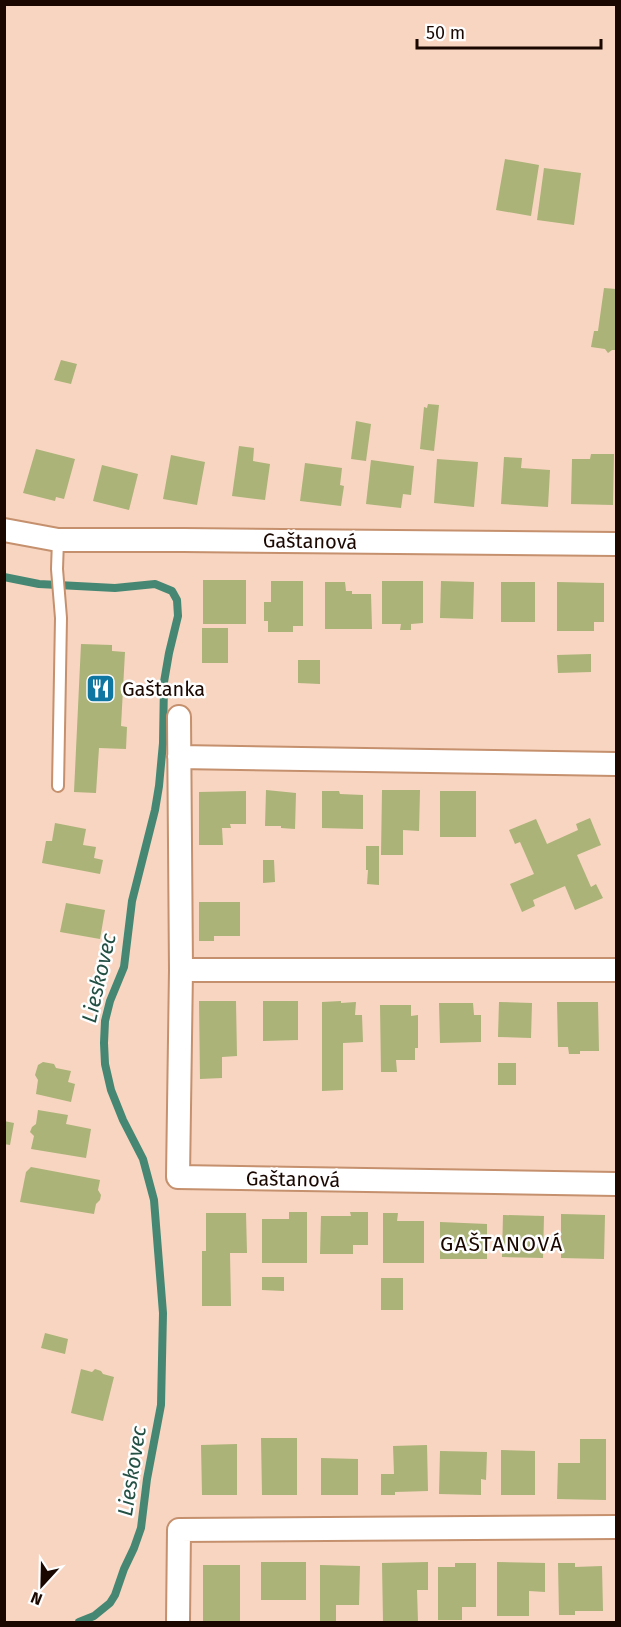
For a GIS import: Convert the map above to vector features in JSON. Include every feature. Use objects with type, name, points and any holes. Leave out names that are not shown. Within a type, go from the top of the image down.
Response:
[{"type":"street","name":"Gaštanová","points":[[4,531],[58,540],[616,544]]},
{"type":"street","name":"Gaštanová","points":[[179,717],[181,970],[178,1177],[616,1184]]},
{"type":"street","points":[[179,757],[616,764]]},
{"type":"street","points":[[181,970],[616,970]]},
{"type":"street","points":[[178,1623],[179,1530],[616,1527]]},
{"type":"lane","points":[[58,540],[57,569],[61,618],[58,786]]},
{"type":"building","points":[[505,159],[539,165],[531,216],[496,210]]},
{"type":"building","points":[[544,168],[581,173],[574,225],[537,220]]},
{"type":"building","points":[[604,288],[616,289],[616,350],[608,353],[605,349],[591,347],[594,331],[598,331]]},
{"type":"building","points":[[61,360],[77,364],[71,384],[54,380]]},
{"type":"building","points":[[428,404],[439,405],[434,451],[420,449],[424,407],[427,408]]},
{"type":"building","points":[[356,421],[371,424],[366,461],[351,459]]},
{"type":"building","points":[[239,446],[254,448],[253,461],[270,464],[265,500],[232,496]]},
{"type":"building","points":[[36,449],[75,459],[64,499],[56,497],[55,501],[23,493]]},
{"type":"building","points":[[591,454],[614,454],[613,505],[571,504],[572,459],[590,459]]},
{"type":"building","points":[[171,455],[205,462],[197,505],[163,499]]},
{"type":"building","points":[[504,457],[522,458],[521,468],[550,470],[548,507],[501,504]]},
{"type":"building","points":[[437,459],[478,462],[474,507],[434,503]]},
{"type":"building","points":[[371,460],[414,466],[411,495],[403,494],[401,508],[366,504]]},
{"type":"building","points":[[305,463],[342,468],[340,485],[344,486],[341,506],[300,501]]},
{"type":"building","points":[[102,465],[138,474],[129,510],[93,501]]},
{"type":"building","points":[[203,580],[246,580],[246,624],[203,624]]},
{"type":"building","points":[[271,581],[303,581],[303,626],[293,626],[293,632],[268,632],[268,621],[264,621],[264,602],[271,602]]},
{"type":"building","points":[[382,581],[423,581],[423,623],[411,624],[411,630],[400,630],[401,624],[382,624]]},
{"type":"building","points":[[441,581],[474,582],[473,619],[440,618]]},
{"type":"building","points":[[325,582],[345,582],[346,591],[352,591],[352,594],[371,594],[372,629],[325,629]]},
{"type":"building","points":[[501,582],[535,582],[535,622],[501,622]]},
{"type":"building","points":[[557,582],[604,583],[604,622],[594,622],[594,631],[557,631]]},
{"type":"building","points":[[202,628],[228,628],[228,663],[202,663]]},
{"type":"building","name":"Gaštanka","points":[[81,644],[112,645],[112,651],[125,652],[121,726],[127,727],[126,749],[99,748],[96,793],[74,792]]},
{"type":"building","points":[[591,654],[591,672],[558,673],[557,655]]},
{"type":"building","points":[[298,660],[320,660],[320,684],[298,683]]},
{"type":"building","points":[[266,790],[296,793],[295,829],[265,826]]},
{"type":"building","points":[[382,790],[420,790],[419,831],[403,830],[403,855],[381,855]]},
{"type":"building","points":[[246,791],[246,824],[230,824],[231,828],[222,828],[223,845],[199,845],[199,792]]},
{"type":"building","points":[[322,791],[363,795],[363,829],[322,828]]},
{"type":"building","points":[[440,791],[476,791],[476,837],[440,837]]},
{"type":"building","points":[[590,818],[601,845],[577,855],[591,887],[596,884],[603,898],[575,910],[565,886],[533,900],[535,906],[522,912],[510,884],[534,874],[520,842],[515,844],[509,830],[536,819],[547,844],[578,830],[576,824]]},
{"type":"building","points":[[55,823],[86,829],[83,845],[96,847],[94,858],[103,860],[100,874],[42,863],[46,841],[52,841]]},
{"type":"building","points":[[366,846],[379,846],[379,885],[367,884]]},
{"type":"building","points":[[263,860],[274,860],[275,882],[263,883]]},
{"type":"building","points":[[199,902],[240,902],[240,936],[214,936],[214,941],[199,941]]},
{"type":"building","points":[[66,903],[105,910],[100,939],[60,932]]},
{"type":"building","points":[[199,1001],[236,1001],[237,1056],[222,1057],[222,1078],[200,1079]]},
{"type":"building","points":[[263,1001],[298,1001],[298,1040],[263,1041]]},
{"type":"building","points":[[341,1001],[341,1003],[356,1002],[355,1015],[362,1015],[363,1042],[343,1043],[343,1090],[322,1091],[322,1002]]},
{"type":"building","points":[[499,1002],[532,1003],[531,1038],[498,1037]]},
{"type":"building","points":[[557,1002],[598,1002],[599,1051],[580,1051],[580,1054],[569,1054],[568,1047],[558,1047]]},
{"type":"building","points":[[439,1003],[473,1003],[474,1015],[481,1015],[481,1042],[440,1043]]},
{"type":"building","points":[[380,1005],[411,1005],[411,1016],[418,1015],[418,1048],[415,1048],[415,1060],[396,1060],[397,1072],[381,1072]]},
{"type":"building","points":[[43,1062],[71,1071],[68,1082],[75,1084],[71,1102],[36,1094],[38,1080],[35,1075],[38,1065]]},
{"type":"building","points":[[498,1063],[516,1063],[516,1085],[498,1085]]},
{"type":"building","points":[[38,1110],[68,1115],[66,1124],[91,1129],[86,1158],[31,1149],[34,1136],[30,1132],[36,1124]]},
{"type":"building","points":[[4,1121],[14,1123],[10,1145],[4,1144]]},
{"type":"building","points":[[31,1167],[100,1180],[98,1190],[101,1195],[94,1214],[20,1202],[26,1172]]},
{"type":"building","points":[[289,1212],[307,1212],[307,1263],[262,1263],[262,1219],[289,1219]]},
{"type":"building","points":[[350,1212],[368,1212],[368,1245],[353,1245],[353,1254],[320,1254],[321,1216],[351,1216]]},
{"type":"building","points":[[206,1213],[246,1213],[247,1253],[230,1253],[231,1306],[202,1306],[202,1251],[206,1251]]},
{"type":"building","points":[[383,1213],[398,1213],[397,1221],[424,1221],[424,1263],[383,1263]]},
{"type":"building","points":[[561,1214],[605,1215],[604,1259],[561,1258]]},
{"type":"building","points":[[503,1215],[544,1216],[543,1258],[502,1257]]},
{"type":"building","points":[[440,1222],[487,1224],[487,1259],[440,1259]]},
{"type":"building","points":[[262,1277],[284,1277],[284,1291],[262,1290]]},
{"type":"building","points":[[381,1278],[403,1278],[403,1310],[381,1310]]},
{"type":"building","points":[[45,1333],[68,1339],[65,1354],[41,1348]]},
{"type":"building","points":[[81,1369],[92,1372],[95,1369],[114,1377],[103,1421],[71,1413]]},
{"type":"building","points":[[261,1438],[297,1438],[297,1495],[262,1495]]},
{"type":"building","points":[[580,1439],[606,1439],[606,1500],[557,1499],[558,1463],[580,1463]]},
{"type":"building","points":[[237,1444],[237,1495],[202,1495],[201,1445]]},
{"type":"building","points":[[427,1445],[428,1491],[395,1492],[395,1495],[381,1495],[381,1474],[394,1474],[393,1446]]},
{"type":"building","points":[[501,1450],[535,1451],[535,1495],[501,1495]]},
{"type":"building","points":[[440,1451],[487,1452],[486,1480],[481,1479],[481,1495],[439,1494]]},
{"type":"building","points":[[321,1458],[358,1459],[358,1495],[321,1495]]},
{"type":"building","points":[[261,1562],[306,1562],[306,1600],[261,1600]]},
{"type":"building","points":[[428,1562],[428,1590],[417,1590],[418,1622],[383,1622],[382,1563]]},
{"type":"building","points":[[497,1562],[545,1563],[545,1592],[529,1591],[529,1616],[497,1616]]},
{"type":"building","points":[[455,1563],[476,1563],[476,1607],[462,1607],[462,1620],[438,1620],[438,1567],[455,1567]]},
{"type":"building","points":[[558,1563],[575,1563],[575,1567],[602,1566],[603,1611],[575,1611],[575,1615],[559,1615]]},
{"type":"building","points":[[203,1565],[240,1565],[240,1622],[203,1622]]},
{"type":"building","points":[[320,1565],[360,1566],[359,1605],[336,1605],[336,1622],[320,1622]]},
{"type":"waterway","name":"Lieskovec","points":[[4,577],[39,584],[115,588],[155,584],[172,591],[177,600],[178,616],[164,682],[163,743],[159,786],[132,901],[124,967],[110,1001],[105,1021],[104,1043],[105,1064],[111,1090],[143,1159],[154,1200],[163,1313],[161,1405],[147,1479],[141,1528],[134,1548],[110,1603],[94,1616],[79,1622]]},
{"type":"place","name":"Gaštanka","points":[[101,689]]},
{"type":"district","name":"GAŠTANOVÁ","points":[[502,1244]]}]
